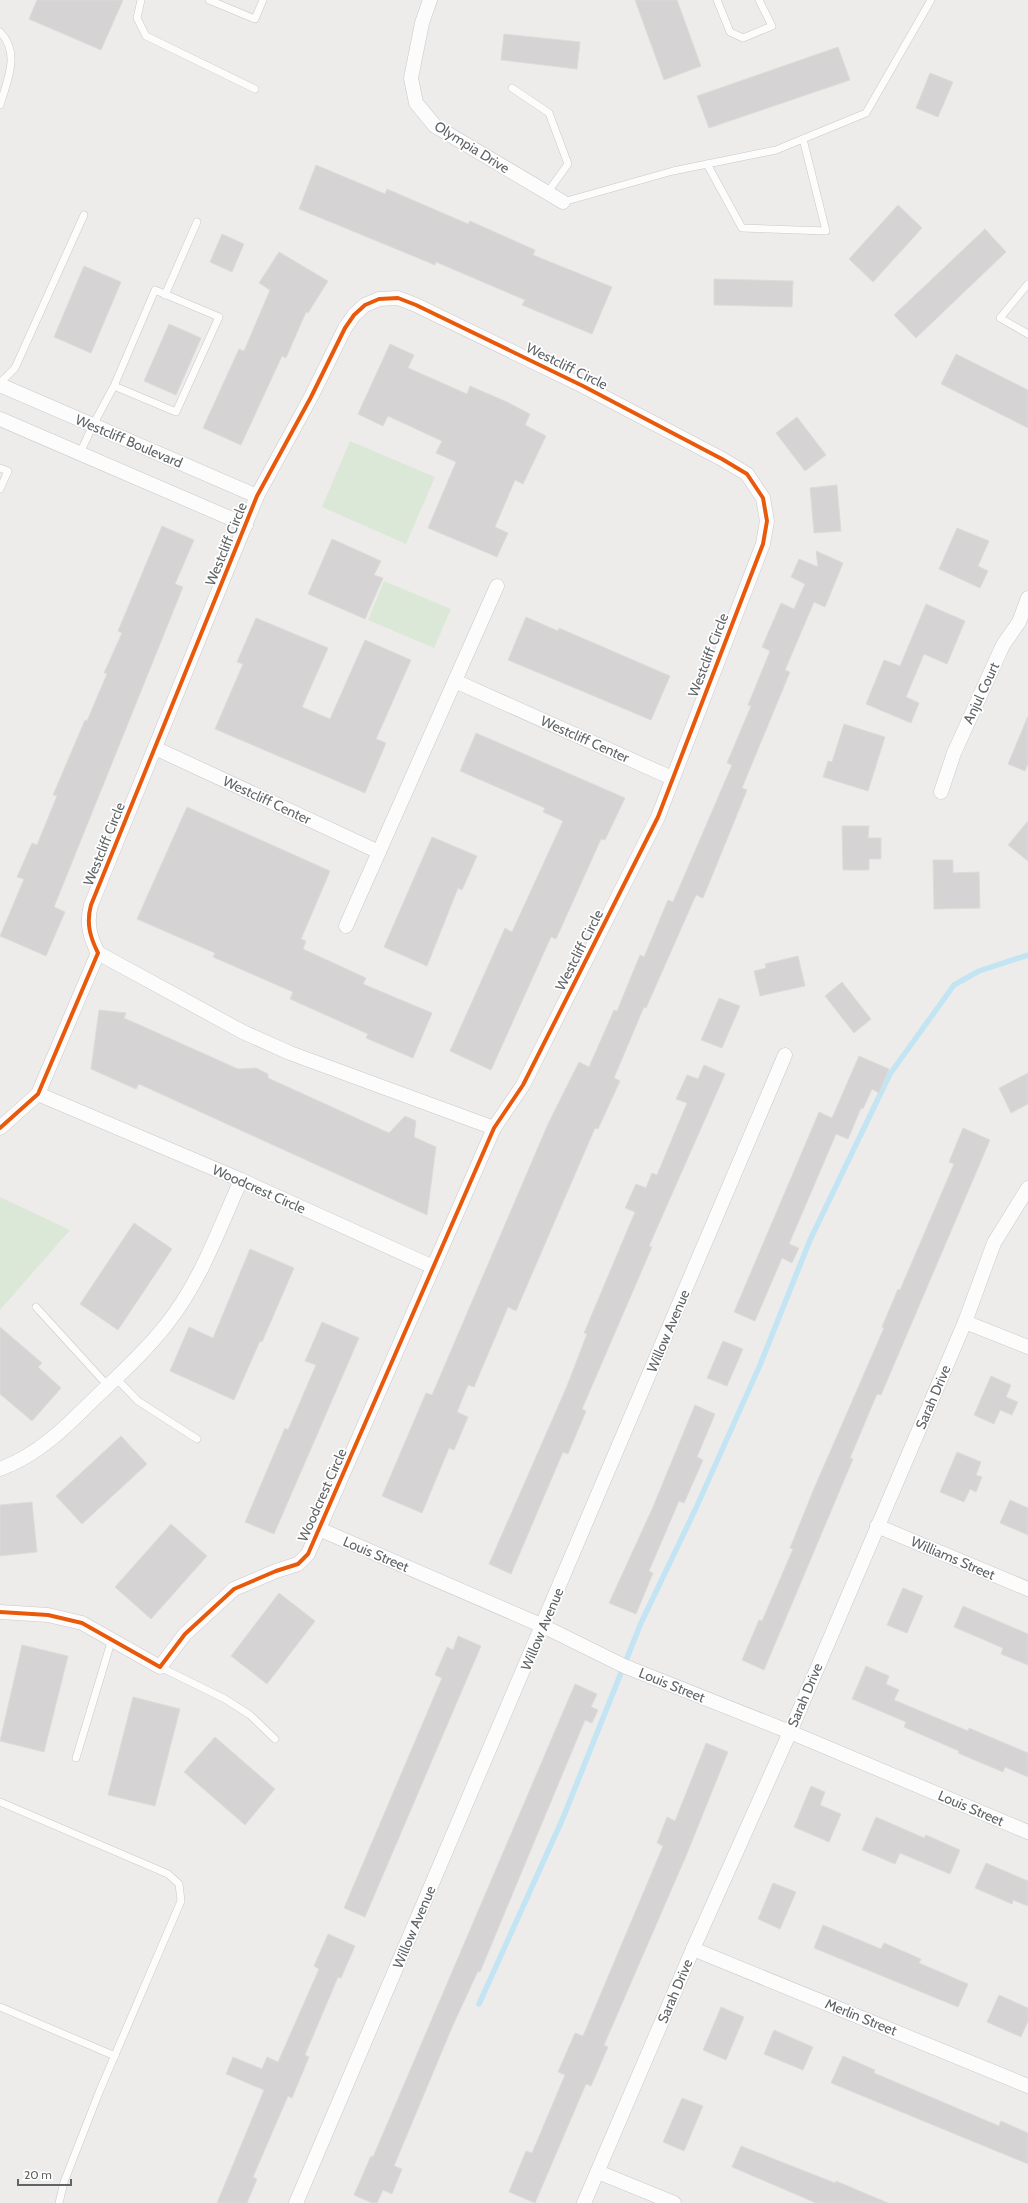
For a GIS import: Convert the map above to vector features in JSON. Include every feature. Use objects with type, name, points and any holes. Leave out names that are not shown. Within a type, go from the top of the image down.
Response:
[{"type":"street","name":"Olympia Drive","points":[[430,0],[422,23],[411,78],[416,103],[435,126],[563,202]]},
{"type":"street","name":"Westcliff Circle","points":[[98,953],[90,938],[88,917],[257,496],[311,397],[345,328],[354,315],[365,305],[378,299],[398,298],[416,304],[583,386],[722,459],[747,474],[763,498],[767,521],[763,544],[658,817],[523,1085],[494,1128],[433,1267]]},
{"type":"street","name":"Westcliff Boulevard","points":[[0,384],[257,496]]},
{"type":"street","points":[[0,419],[246,525]]},
{"type":"street","points":[[346,926],[497,586]]},
{"type":"street","name":"Anjul Court","points":[[941,792],[954,753],[1004,645],[1024,624],[1028,598]]},
{"type":"street","name":"Westcliff Center","points":[[455,681],[672,778]]},
{"type":"street","name":"Westcliff Center","points":[[155,748],[380,852]]},
{"type":"street","points":[[0,1128],[38,1094],[98,953],[243,1032],[290,1053],[494,1128]]},
{"type":"street","name":"Willow Avenue","points":[[296,2203],[785,1055]]},
{"type":"street","name":"Woodcrest Circle","points":[[38,1094],[240,1180],[433,1267],[308,1554],[298,1564],[276,1571],[234,1589],[185,1634],[160,1666]]},
{"type":"street","points":[[0,1469],[43,1446],[68,1426],[166,1325],[190,1289],[211,1250],[240,1180]]},
{"type":"street","name":"Sarah Drive","points":[[584,2203],[693,1949],[790,1732],[965,1322],[994,1243],[1028,1188]]},
{"type":"street","points":[[965,1322],[1028,1347]]},
{"type":"street","name":"Williams Street","points":[[877,1526],[1028,1589]]},
{"type":"street","name":"Louis Street","points":[[319,1529],[543,1626],[624,1666],[790,1732],[1028,1832]]},
{"type":"street","points":[[0,1612],[48,1614],[82,1623],[160,1666]]},
{"type":"street","name":"Merlin Street","points":[[693,1949],[1028,2086]]},
{"type":"street","points":[[598,2172],[674,2203]]},
{"type":"lane","points":[[141,0],[137,18],[146,36],[255,89]]},
{"type":"lane","points":[[209,0],[255,20],[263,0]]},
{"type":"lane","points":[[718,0],[730,32],[743,38],[772,26],[759,0]]},
{"type":"lane","points":[[563,202],[674,171],[776,150],[866,114],[932,0]]},
{"type":"lane","points":[[0,32],[9,44],[12,64],[0,105]]},
{"type":"lane","points":[[512,88],[549,113],[568,164],[547,193]]},
{"type":"lane","points":[[707,164],[742,228],[826,231],[802,139]]},
{"type":"lane","points":[[0,384],[15,368],[84,215]]},
{"type":"lane","points":[[165,295],[196,222]]},
{"type":"lane","points":[[1028,284],[1000,318],[1028,334]]},
{"type":"lane","points":[[80,454],[93,425],[114,386],[155,290],[219,317],[176,412],[114,386]]},
{"type":"lane","points":[[0,468],[8,471],[0,489]]},
{"type":"lane","points":[[36,1307],[112,1382],[138,1401],[197,1439]]},
{"type":"lane","points":[[76,1758],[112,1639]]},
{"type":"lane","points":[[160,1666],[225,1699],[250,1715],[275,1739]]},
{"type":"lane","points":[[0,1802],[168,1874],[179,1884],[181,1901],[115,2056],[64,2182],[58,2203]]},
{"type":"lane","points":[[0,2008],[115,2056]]},
{"type":"green space","points":[[350,441],[435,477],[406,544],[322,507]]},
{"type":"green space","points":[[384,581],[451,609],[434,648],[368,620]]},
{"type":"green space","points":[[0,1197],[70,1230],[0,1310]]},
{"type":"building","points":[[37,0],[123,0],[101,50],[29,19]]},
{"type":"building","points":[[635,0],[677,0],[701,66],[664,80]]},
{"type":"building","points":[[504,34],[580,42],[577,69],[501,60]]},
{"type":"building","points":[[838,47],[850,80],[709,128],[697,96]]},
{"type":"building","points":[[930,73],[953,82],[938,117],[916,108]]},
{"type":"building","points":[[316,165],[385,194],[387,189],[468,224],[470,221],[535,250],[533,255],[612,287],[592,334],[522,305],[525,300],[436,262],[435,265],[299,209]]},
{"type":"building","points":[[898,205],[922,228],[873,282],[849,259]]},
{"type":"building","points":[[985,229],[1006,252],[916,338],[894,315]]},
{"type":"building","points":[[222,234],[244,244],[232,272],[210,262]]},
{"type":"building","points":[[279,252],[328,281],[308,313],[306,312],[286,358],[282,356],[241,445],[203,428],[239,349],[244,351],[270,290],[259,283]]},
{"type":"building","points":[[84,266],[121,282],[91,353],[54,337]]},
{"type":"building","points":[[714,279],[793,281],[792,307],[714,305]]},
{"type":"building","points":[[169,324],[201,338],[176,395],[144,381]]},
{"type":"building","points":[[390,344],[414,355],[408,368],[467,394],[470,386],[507,402],[530,414],[525,425],[546,436],[523,484],[515,480],[495,527],[508,533],[497,557],[428,528],[456,462],[436,453],[442,441],[388,416],[383,426],[358,414]]},
{"type":"building","points":[[956,354],[1028,390],[1028,428],[941,384]]},
{"type":"building","points":[[797,417],[826,455],[805,471],[776,433]]},
{"type":"building","points":[[837,485],[841,531],[814,533],[810,488]]},
{"type":"building","points":[[162,526],[194,540],[175,584],[183,587],[54,907],[65,912],[46,956],[0,936],[24,879],[17,877],[32,843],[37,845],[57,796],[53,795],[85,720],[87,721],[107,674],[104,673],[122,633],[118,631]]},
{"type":"building","points":[[957,528],[989,541],[978,566],[988,571],[980,588],[939,569]]},
{"type":"building","points":[[332,539],[381,561],[374,575],[383,578],[365,619],[308,594]]},
{"type":"building","points":[[816,551],[843,563],[825,607],[814,602],[785,670],[790,672],[742,788],[747,790],[703,898],[696,895],[646,1008],[644,1007],[614,1078],[620,1081],[598,1129],[595,1128],[516,1311],[508,1307],[474,1387],[468,1385],[457,1412],[468,1417],[454,1450],[449,1448],[422,1513],[382,1496],[426,1393],[432,1395],[548,1124],[579,1062],[589,1067],[614,1010],[617,1011],[640,955],[644,957],[668,900],[673,902],[732,765],[727,763],[751,706],[748,705],[770,651],[762,647],[781,603],[794,609],[805,584],[791,577],[799,559],[818,567]]},
{"type":"building","points":[[926,604],[965,621],[947,664],[924,654],[906,697],[919,703],[911,723],[866,704],[884,660],[900,666]]},
{"type":"building","points":[[526,617],[558,631],[559,628],[670,676],[651,720],[508,660]]},
{"type":"building","points":[[256,618],[328,648],[302,707],[330,719],[365,640],[411,660],[376,739],[386,743],[365,793],[215,729],[243,664],[237,662]]},
{"type":"building","points":[[1028,716],[1028,764],[1025,771],[1008,764]]},
{"type":"building","points":[[844,724],[885,737],[868,791],[823,777],[828,761],[832,762]]},
{"type":"building","points":[[476,733],[625,798],[605,840],[601,839],[556,939],[551,937],[491,1070],[450,1051],[505,928],[512,932],[563,821],[543,812],[545,808],[460,771]]},
{"type":"building","points":[[187,807],[330,871],[301,939],[306,941],[303,949],[366,978],[363,984],[432,1013],[413,1058],[366,1038],[368,1034],[290,999],[293,992],[213,957],[215,953],[137,919]]},
{"type":"building","points":[[1028,821],[1028,861],[1008,845]]},
{"type":"building","points":[[842,826],[869,826],[868,838],[881,838],[881,859],[869,859],[869,870],[843,870]]},
{"type":"building","points":[[432,837],[477,856],[462,890],[458,888],[427,966],[384,947]]},
{"type":"building","points":[[933,860],[953,860],[953,873],[979,872],[980,908],[934,909]]},
{"type":"building","points":[[798,956],[805,986],[760,996],[754,971],[766,968],[765,964]]},
{"type":"building","points":[[842,982],[871,1019],[854,1033],[825,996]]},
{"type":"building","points":[[719,998],[740,1006],[722,1048],[701,1040]]},
{"type":"building","points":[[99,1010],[126,1013],[124,1018],[238,1069],[256,1068],[268,1074],[268,1078],[389,1133],[405,1116],[416,1121],[414,1137],[436,1147],[427,1215],[139,1084],[136,1089],[91,1069]]},
{"type":"building","points":[[859,1056],[889,1069],[879,1093],[872,1089],[863,1109],[861,1108],[848,1139],[836,1134],[789,1244],[799,1248],[792,1263],[782,1258],[755,1321],[734,1312],[819,1112],[832,1118]]},
{"type":"building","points":[[704,1065],[725,1074],[649,1246],[652,1247],[582,1409],[586,1411],[568,1454],[563,1452],[511,1574],[489,1564],[567,1386],[587,1334],[584,1333],[635,1212],[625,1208],[636,1184],[646,1188],[652,1173],[657,1175],[687,1103],[676,1099],[687,1075],[698,1079]]},
{"type":"building","points":[[1028,1073],[1028,1104],[1011,1113],[999,1088]]},
{"type":"building","points":[[963,1128],[990,1140],[881,1395],[877,1394],[850,1458],[853,1459],[764,1670],[742,1660],[759,1620],[762,1621],[793,1549],[790,1548],[813,1491],[884,1328],[882,1327],[898,1289],[900,1290],[954,1164],[949,1162]]},
{"type":"building","points":[[134,1223],[172,1249],[118,1330],[80,1304]]},
{"type":"building","points":[[250,1249],[294,1268],[262,1342],[260,1341],[234,1400],[170,1371],[189,1327],[213,1338]]},
{"type":"building","points":[[322,1322],[359,1338],[274,1534],[245,1522],[285,1428],[288,1430],[316,1365],[305,1361]]},
{"type":"building","points":[[0,1327],[42,1363],[38,1367],[61,1388],[32,1421],[0,1394]]},
{"type":"building","points":[[723,1341],[743,1349],[727,1386],[707,1378]]},
{"type":"building","points":[[991,1376],[1011,1385],[1006,1397],[1018,1402],[1012,1415],[1000,1410],[994,1424],[974,1415]]},
{"type":"building","points":[[695,1405],[715,1414],[697,1457],[703,1460],[684,1503],[679,1501],[649,1571],[653,1573],[636,1614],[609,1603],[653,1507]]},
{"type":"building","points":[[121,1436],[147,1464],[82,1524],[56,1496]]},
{"type":"building","points":[[957,1452],[981,1462],[976,1475],[982,1477],[976,1492],[970,1489],[964,1502],[940,1492]]},
{"type":"building","points":[[1010,1500],[1028,1508],[1028,1535],[1000,1523]]},
{"type":"building","points":[[32,1502],[37,1552],[0,1556],[0,1505]]},
{"type":"building","points":[[171,1524],[207,1556],[151,1619],[115,1587]]},
{"type":"building","points":[[903,1588],[923,1596],[907,1633],[887,1625]]},
{"type":"building","points":[[279,1593],[315,1621],[267,1684],[231,1656]]},
{"type":"building","points":[[963,1606],[1028,1634],[1028,1665],[1001,1654],[1003,1648],[954,1627]]},
{"type":"building","points":[[458,1636],[481,1646],[365,1917],[344,1908],[442,1678],[435,1675],[447,1647],[453,1650]]},
{"type":"building","points":[[22,1645],[68,1656],[44,1752],[0,1741]]},
{"type":"building","points":[[866,1666],[889,1676],[886,1684],[899,1690],[894,1700],[968,1731],[969,1728],[1028,1753],[1028,1777],[1005,1767],[1003,1772],[958,1753],[959,1751],[904,1727],[906,1722],[852,1699]]},
{"type":"building","points":[[575,1684],[597,1694],[591,1707],[598,1710],[592,1723],[585,1720],[480,1972],[478,1971],[453,2025],[394,2166],[402,2169],[392,2194],[383,2190],[377,2203],[372,2203],[354,2195],[371,2156],[373,2157]]},
{"type":"building","points":[[133,1697],[180,1709],[155,1806],[108,1795]]},
{"type":"building","points":[[215,1737],[275,1789],[245,1825],[184,1772]]},
{"type":"building","points":[[706,1743],[728,1752],[686,1856],[604,2045],[608,2047],[591,2086],[586,2084],[535,2203],[509,2192],[526,2151],[532,2153],[565,2075],[558,2072],[575,2033],[583,2036],[663,1846],[657,1843],[667,1817],[675,1821]]},
{"type":"building","points":[[811,1786],[825,1792],[820,1805],[841,1814],[829,1842],[794,1827]]},
{"type":"building","points":[[876,1817],[924,1838],[926,1835],[960,1850],[950,1874],[900,1853],[895,1864],[862,1850]]},
{"type":"building","points":[[986,1863],[1028,1881],[1028,1906],[1013,1900],[1012,1904],[975,1888]]},
{"type":"building","points":[[773,1883],[796,1892],[780,1929],[758,1919]]},
{"type":"building","points":[[823,1925],[881,1949],[884,1943],[921,1959],[919,1963],[968,1984],[958,2007],[814,1948]]},
{"type":"building","points":[[328,1934],[355,1946],[341,1978],[338,1977],[305,2055],[309,2057],[292,2098],[288,2096],[253,2177],[257,2179],[247,2203],[217,2203],[264,2090],[226,2074],[233,2057],[262,2069],[267,2057],[278,2062],[319,1969],[314,1966]]},
{"type":"building","points":[[999,1995],[1028,2008],[1028,2021],[1021,2037],[987,2022]]},
{"type":"building","points":[[721,2007],[744,2017],[726,2060],[703,2050]]},
{"type":"building","points":[[774,2030],[813,2047],[803,2070],[764,2054]]},
{"type":"building","points":[[843,2056],[875,2070],[874,2073],[999,2126],[1001,2121],[1028,2133],[1028,2164],[831,2083]]},
{"type":"building","points":[[682,2098],[703,2106],[684,2151],[663,2142]]},
{"type":"building","points":[[741,2146],[835,2183],[836,2181],[888,2203],[816,2203],[732,2167]]},
{"type":"waterway","points":[[479,2004],[563,1818],[641,1623],[696,1508],[760,1365],[810,1240],[890,1074],[954,985],[979,971],[1028,955]]},
{"type":"cycle path","points":[[0,1128],[38,1094],[98,953],[93,941],[89,924],[91,905],[257,496],[311,397],[345,328],[354,315],[365,305],[379,299],[398,298],[416,305],[583,386],[722,459],[747,474],[763,498],[767,521],[763,544],[658,817],[523,1085],[494,1128],[308,1554],[298,1564],[276,1571],[234,1589],[185,1634],[160,1667],[82,1623],[48,1615],[0,1612]]}]
